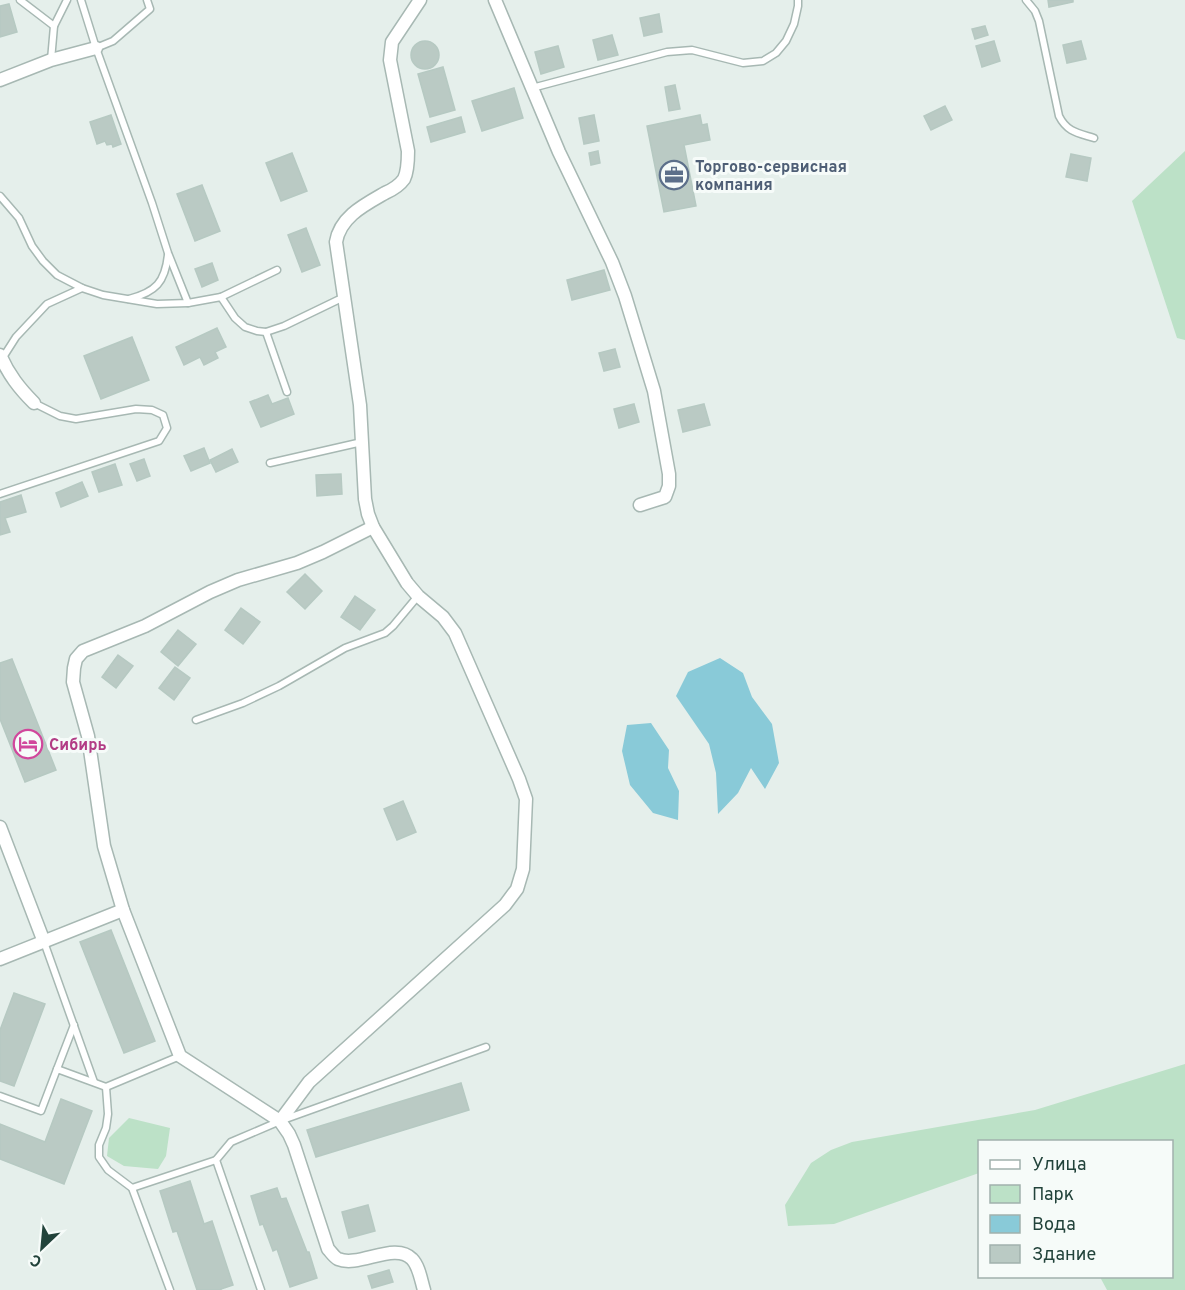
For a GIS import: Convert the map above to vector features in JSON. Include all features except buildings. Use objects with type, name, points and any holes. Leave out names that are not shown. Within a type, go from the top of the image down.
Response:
[{"type":"street","points":[[280,1121],[309,1082],[505,905],[517,889],[523,868],[526,799],[519,779],[455,633],[442,616],[418,596],[407,583],[373,527],[365,499],[360,405],[336,242],[337,233],[348,218],[397,186],[404,178],[408,166],[408,151],[390,60],[392,42],[420,0]]},
{"type":"street","points":[[495,0],[585,208],[612,262],[625,296],[654,391],[669,474],[669,486],[665,497],[640,505]]},
{"type":"street","points":[[0,80],[51,60],[96,48]]},
{"type":"street","points":[[1,357],[19,388],[34,403]]},
{"type":"street","points":[[373,527],[297,563],[238,580],[145,626],[83,651],[76,659],[73,682],[88,736],[101,832],[123,910],[180,1056],[280,1121],[294,1145],[328,1249],[336,1259],[348,1261],[395,1252],[406,1254],[414,1260],[424,1290]]},
{"type":"street","points":[[1,836],[44,942]]},
{"type":"street","points":[[0,959],[123,910]]},
{"type":"lane","points":[[20,0],[54,26]]},
{"type":"lane","points":[[51,60],[54,26],[67,0]]},
{"type":"lane","points":[[81,0],[168,253],[188,303]]},
{"type":"lane","points":[[96,48],[113,41],[150,9],[147,0]]},
{"type":"lane","points":[[532,88],[667,52],[692,50],[743,63],[763,61],[776,53],[786,41],[794,24],[798,0]]},
{"type":"lane","points":[[1026,0],[1035,11],[1039,21],[1059,116],[1070,130],[1094,138]]},
{"type":"lane","points":[[0,196],[19,218],[32,246],[57,275],[82,288],[103,295],[157,304],[188,303],[221,297],[277,270]]},
{"type":"lane","points":[[126,300],[142,296],[153,289],[166,271],[168,253]]},
{"type":"lane","points":[[1,357],[47,304],[82,288]]},
{"type":"lane","points":[[221,297],[235,318],[245,327],[266,332],[284,326],[344,297]]},
{"type":"lane","points":[[266,332],[287,392]]},
{"type":"lane","points":[[0,494],[159,441],[167,428],[164,415],[152,410],[136,409],[76,419],[60,416],[34,403]]},
{"type":"lane","points":[[270,463],[362,441]]},
{"type":"lane","points":[[196,720],[243,703],[279,686],[345,648],[385,633],[418,596]]},
{"type":"lane","points":[[44,942],[94,1082]]},
{"type":"lane","points":[[0,1096],[41,1111],[74,1024]]},
{"type":"lane","points":[[132,1188],[216,1160],[231,1142],[280,1121],[486,1047]]},
{"type":"lane","points":[[57,1069],[106,1087],[180,1056]]},
{"type":"lane","points":[[106,1087],[108,1114],[106,1128],[99,1145],[99,1157],[108,1170],[132,1188],[170,1290]]},
{"type":"lane","points":[[216,1160],[261,1290]]},
{"type":"green space","points":[[1185,151],[1185,340],[1177,338],[1132,201]]},
{"type":"green space","points":[[1185,1064],[1185,1290],[1107,1290],[1101,1278],[1173,1278],[1173,1140],[978,1140],[978,1173],[834,1224],[788,1226],[785,1205],[811,1163],[831,1150],[852,1142],[1035,1110]]},
{"type":"green space","points":[[129,1118],[170,1128],[166,1156],[158,1169],[124,1166],[107,1156],[109,1138]]},
{"type":"water","points":[[720,658],[743,673],[752,697],[772,724],[779,763],[765,789],[751,768],[738,793],[718,814],[716,773],[709,744],[676,696],[688,672]]},
{"type":"water","points":[[651,723],[669,750],[668,768],[679,791],[678,820],[653,813],[630,785],[622,751],[627,725]]},
{"type":"place","name":"Торгово-сервисная компания","points":[[674,175]]},
{"type":"place","name":"Сибирь","points":[[28,744]]}]
